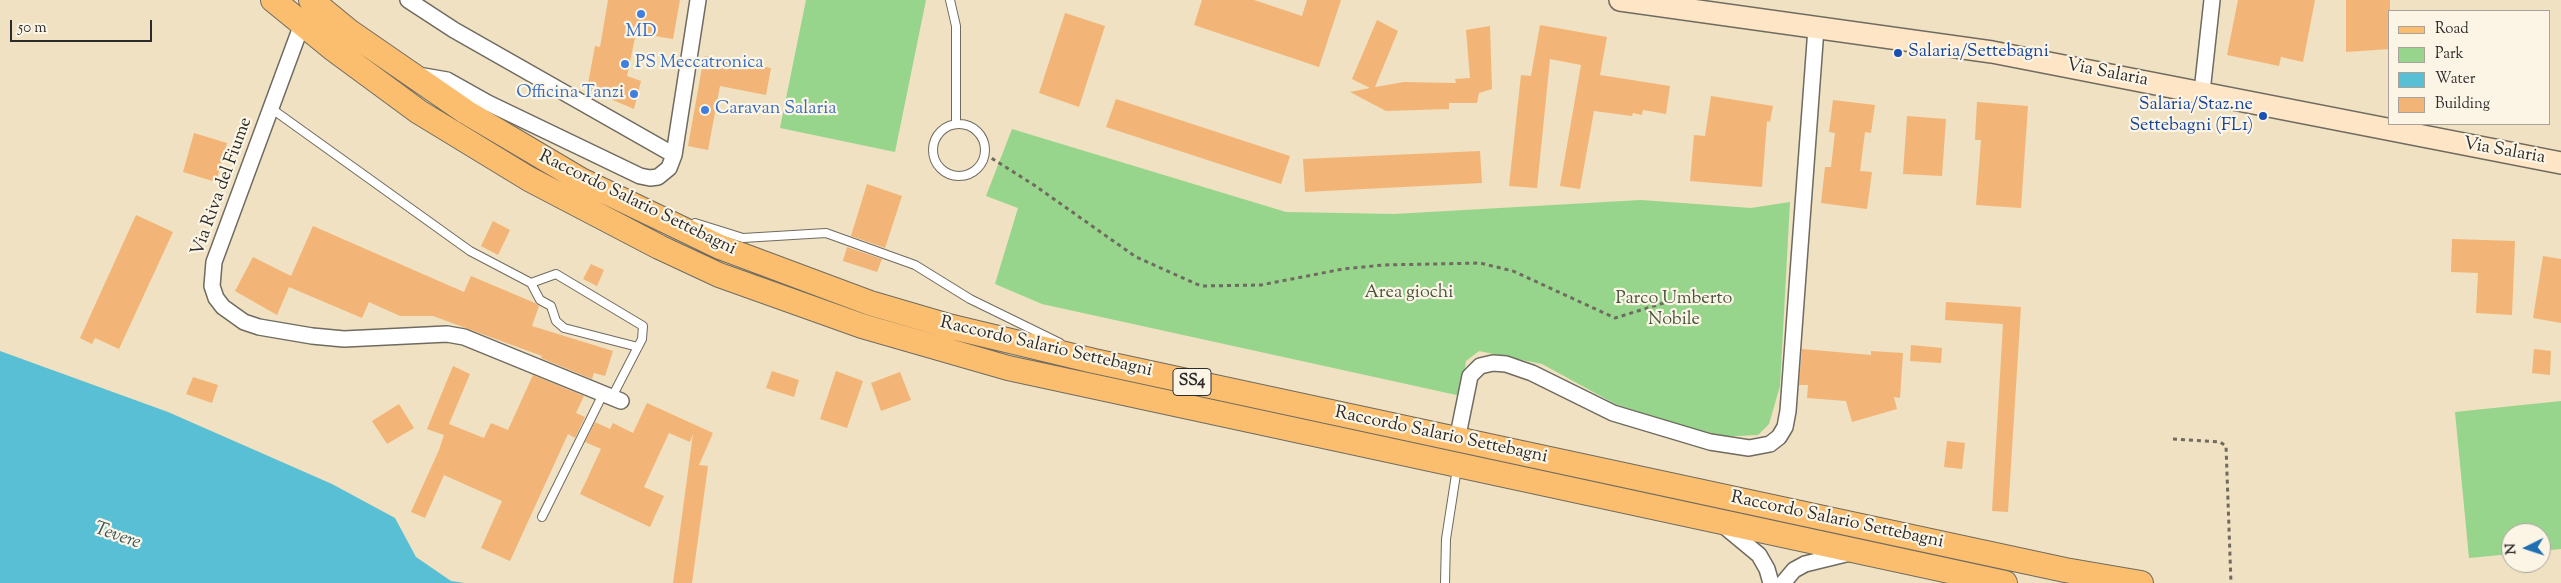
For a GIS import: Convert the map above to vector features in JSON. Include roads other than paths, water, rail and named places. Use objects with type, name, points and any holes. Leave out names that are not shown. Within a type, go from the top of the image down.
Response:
[{"type":"main road","name":"Raccordo Salario Settebagni","points":[[273,0],[419,112],[494,159],[659,247],[719,275],[787,301],[944,351],[1008,368],[2005,583]]},
{"type":"main road","name":"Raccordo Salario Settebagni","points":[[311,0],[350,32],[466,112],[581,180],[720,247],[870,303],[952,327],[1094,361],[2065,570],[2141,583]]},
{"type":"street","points":[[408,0],[454,30],[674,155]]},
{"type":"street","points":[[410,74],[447,80],[488,103],[640,176],[650,178],[662,174],[669,168],[674,155],[698,0]]},
{"type":"street","name":"Via Salaria","points":[[1620,0],[1992,52],[2202,92],[2480,149],[2561,163]]},
{"type":"street","points":[[2202,92],[2212,0]]},
{"type":"street","name":"Via Riva del Fiume","points":[[302,24],[214,262],[212,286],[216,298],[231,314],[258,327],[312,336],[344,339],[447,334],[464,337],[612,398]]},
{"type":"street","points":[[1458,440],[1470,376],[1480,366],[1493,363],[1506,364],[1532,373],[1613,413],[1710,442],[1749,448],[1770,444],[1779,437],[1785,427],[1788,411],[1816,28]]},
{"type":"street","points":[[1718,522],[1759,555],[1767,568],[1771,583]]},
{"type":"street","points":[[1783,583],[1794,570],[1810,562],[1858,552]]},
{"type":"lane","points":[[950,0],[956,26],[956,124]]},
{"type":"lane","points":[[272,109],[470,251],[531,283],[540,300],[551,306],[556,321],[564,328],[638,347]]},
{"type":"lane","points":[[956,124],[972,127],[978,132],[982,138],[985,154],[976,170],[960,176],[951,175],[937,164],[933,147],[935,138],[948,126],[956,124]]},
{"type":"lane","points":[[663,221],[688,221],[735,237],[760,238],[826,233],[915,265],[970,299],[1094,361]]},
{"type":"lane","points":[[531,283],[556,274],[643,326],[642,339],[612,398],[542,517]]},
{"type":"lane","points":[[1445,583],[1446,539],[1457,465]]},
{"type":"water","name":"Tevere","points":[[0,351],[168,412],[332,484],[395,518],[416,557],[451,581],[465,583],[0,583]]},
{"type":"place","name":"MD","points":[[641,14]]},
{"type":"place","name":"Salaria/Settebagni","points":[[1898,53]]},
{"type":"place","name":"PS Meccatronica","points":[[625,64]]},
{"type":"place","name":"Officina Tanzi","points":[[634,94]]},
{"type":"place","name":"Caravan Salaria","points":[[705,110]]},
{"type":"place","name":"Salaria/Staz.ne Settebagni (FL1)","points":[[2263,116]]},
{"type":"park label","name":"Area giochi","points":[[1409,294]]},
{"type":"park label","name":"Parco Umberto Nobile","points":[[1674,310]]}]
